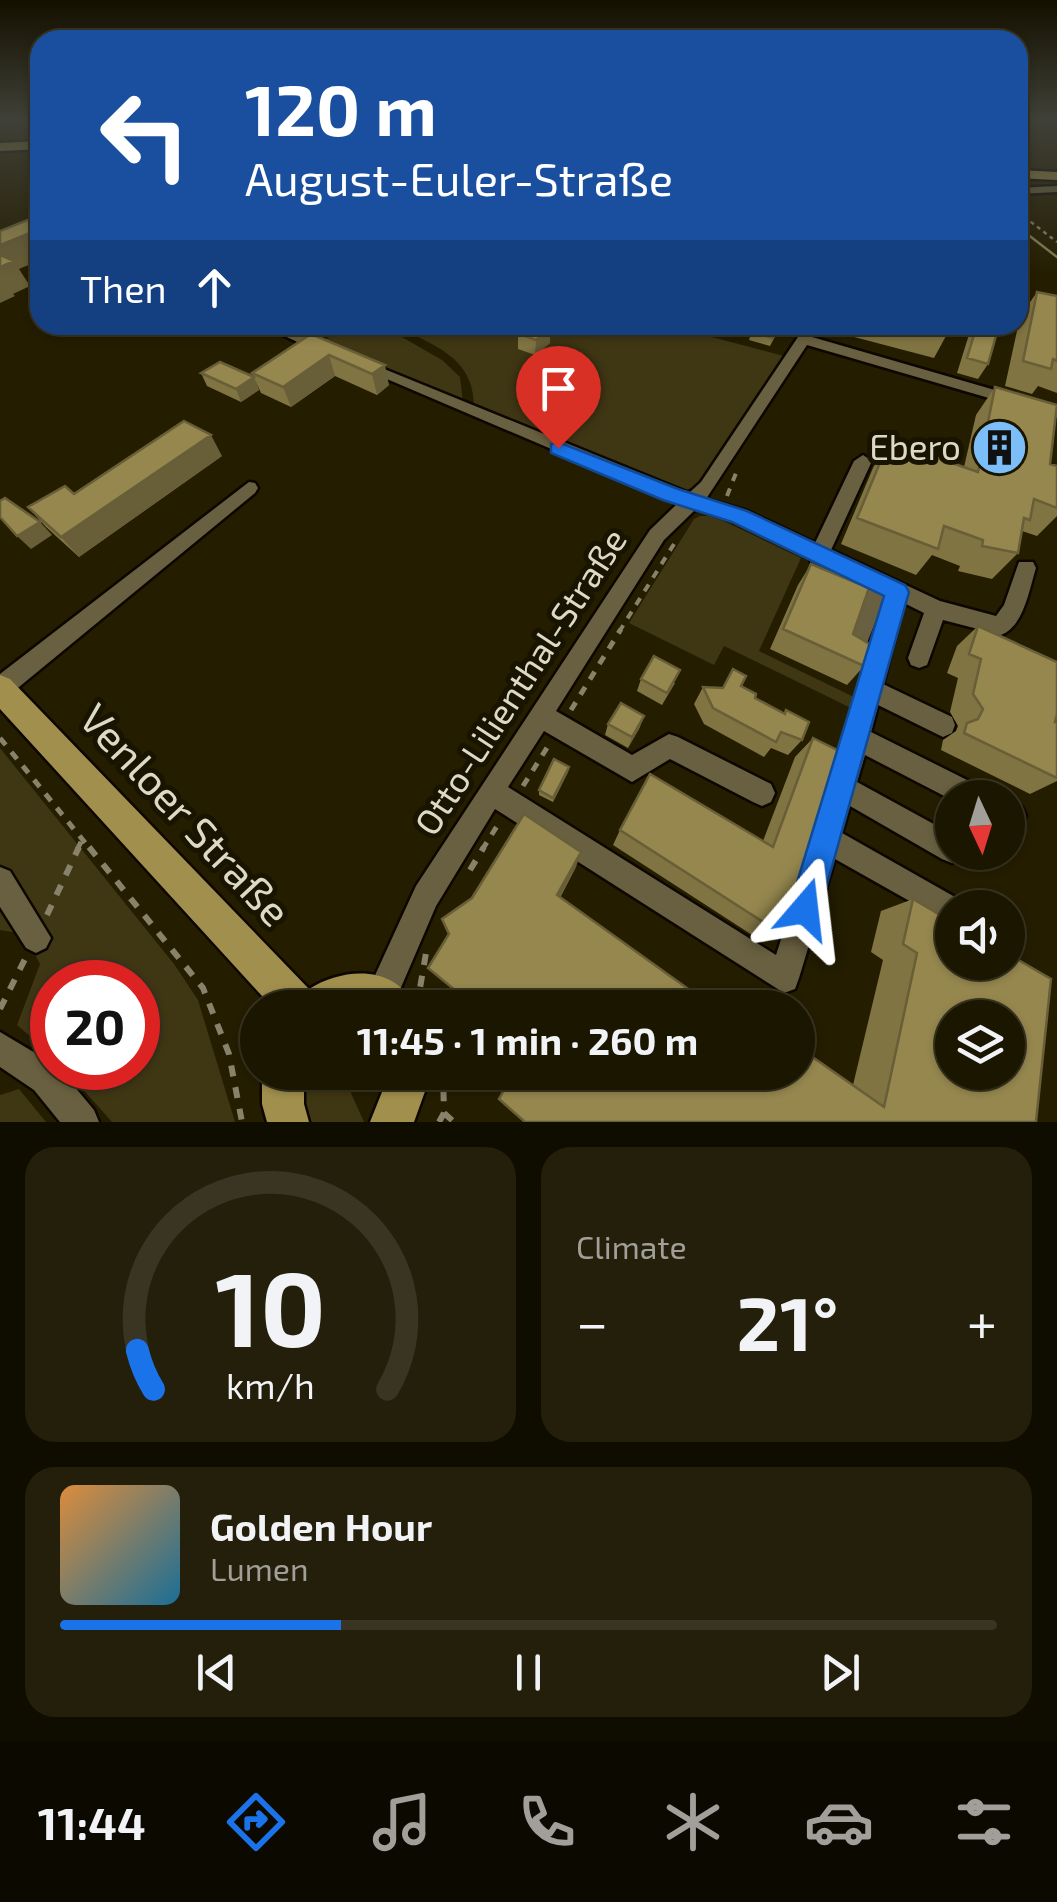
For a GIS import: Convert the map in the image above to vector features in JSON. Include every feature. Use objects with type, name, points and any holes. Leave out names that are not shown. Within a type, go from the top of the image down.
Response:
[{"type":"main road","points":[[1028,175],[1057,176]]},
{"type":"main road","name":"Venloer Straße","points":[[0,688],[283,990]]},
{"type":"main road","points":[[283,1090],[288,1122]]},
{"type":"main road","points":[[396,1120],[405,1090]]},
{"type":"street","points":[[1028,190],[1057,189]]},
{"type":"street","points":[[292,335],[691,501],[740,516],[936,610],[1001,626],[1013,608],[1026,568]]},
{"type":"street","name":"Otto-Lilienthal-Straße","points":[[393,990],[426,896],[491,791],[657,535],[708,487],[807,335]]},
{"type":"street","points":[[818,335],[1053,416]]},
{"type":"street","points":[[818,556],[863,462]]},
{"type":"street","points":[[0,688],[249,488]]},
{"type":"street","points":[[853,651],[887,587]]},
{"type":"street","points":[[491,791],[784,978],[870,689],[887,587]]},
{"type":"street","points":[[918,658],[936,610]]},
{"type":"street","points":[[870,689],[943,725]]},
{"type":"street","points":[[541,716],[632,769],[670,746],[762,794]]},
{"type":"street","points":[[856,738],[940,780]]},
{"type":"street","points":[[843,788],[935,840]]},
{"type":"street","points":[[826,839],[935,901]]},
{"type":"street","points":[[0,881],[36,938]]},
{"type":"street","points":[[0,1048],[46,1078],[82,1122]]},
{"type":"path","points":[[1028,219],[1056,240]]},
{"type":"path","points":[[0,738],[202,988],[229,1054],[242,1122]]},
{"type":"path","points":[[439,1122],[444,1113],[443,1090]]},
{"type":"path","points":[[444,1113],[454,1122]]},
{"type":"shaded area","points":[[332,335],[398,335],[442,360],[460,377],[463,402],[325,345]]},
{"type":"shaded area","points":[[415,335],[704,335],[784,356],[707,476],[695,487],[681,491],[474,407],[467,376],[459,364]]},
{"type":"shaded area","points":[[713,516],[801,558],[759,651],[854,697],[851,708],[724,646],[714,665],[629,623],[694,519]]},
{"type":"shaded area","points":[[0,748],[174,964],[198,1000],[235,1122],[112,1122],[84,1090],[160,1090],[160,960],[38,960],[24,934],[0,930]]},
{"type":"shaded area","points":[[30,991],[30,1036],[17,1025]]},
{"type":"shaded area","points":[[19,1089],[46,1122],[0,1122],[0,1095]]},
{"type":"shaded area","points":[[299,1090],[350,1090],[364,1122],[311,1122],[300,1103]]},
{"type":"building","points":[[30,219],[30,233],[0,245],[0,231]]},
{"type":"building","points":[[0,255],[14,261],[0,267]]},
{"type":"building","points":[[1037,292],[1057,296],[1057,361],[1053,359],[1051,369],[1023,361]]},
{"type":"building","points":[[309,335],[385,365],[372,374],[329,355],[283,387],[252,373]]},
{"type":"building","points":[[974,335],[996,335],[988,364],[967,358]]},
{"type":"building","points":[[220,362],[254,377],[236,389],[201,373]]},
{"type":"building","points":[[995,387],[1057,405],[1050,464],[1057,466],[1057,508],[1034,499],[1030,520],[1024,518],[1018,553],[982,546],[983,540],[944,526],[938,549],[857,518],[889,441],[978,472]]},
{"type":"building","points":[[184,421],[211,435],[61,537],[28,507],[65,486],[74,494]]},
{"type":"building","points":[[5,498],[40,522],[17,536],[0,517],[0,501]]},
{"type":"building","points":[[811,564],[869,588],[853,634],[871,645],[864,666],[783,629]]},
{"type":"building","points":[[978,626],[1057,662],[1057,778],[964,733],[967,723],[978,719],[983,709],[973,694],[981,659],[969,654]]},
{"type":"building","points":[[654,656],[680,670],[667,693],[641,679]]},
{"type":"building","points":[[733,669],[746,676],[741,686],[756,694],[755,698],[809,722],[802,740],[781,732],[776,742],[713,708],[703,687],[723,688]]},
{"type":"building","points":[[621,703],[644,716],[632,737],[608,724]]},
{"type":"building","points":[[813,738],[843,753],[782,934],[620,830],[650,774],[773,847]]},
{"type":"building","points":[[554,759],[569,767],[553,798],[539,790]]},
{"type":"building","points":[[524,814],[581,852],[557,895],[690,990],[455,990],[428,968],[449,934],[442,919],[472,898]]},
{"type":"building","points":[[913,899],[935,912],[935,980],[1025,980],[1025,964],[1051,979],[1036,1122],[525,1122],[499,1099],[504,1090],[815,1090],[815,1059],[884,1107],[917,953],[903,944]]},
{"type":"waterway","points":[[1028,235],[1057,257]]},
{"type":"railway","points":[[1028,307],[1057,314]]},
{"type":"place","name":"Ebero","points":[[1000,448]]},
{"type":"route","points":[[558,448],[670,494],[740,516],[897,592],[805,909]]}]
